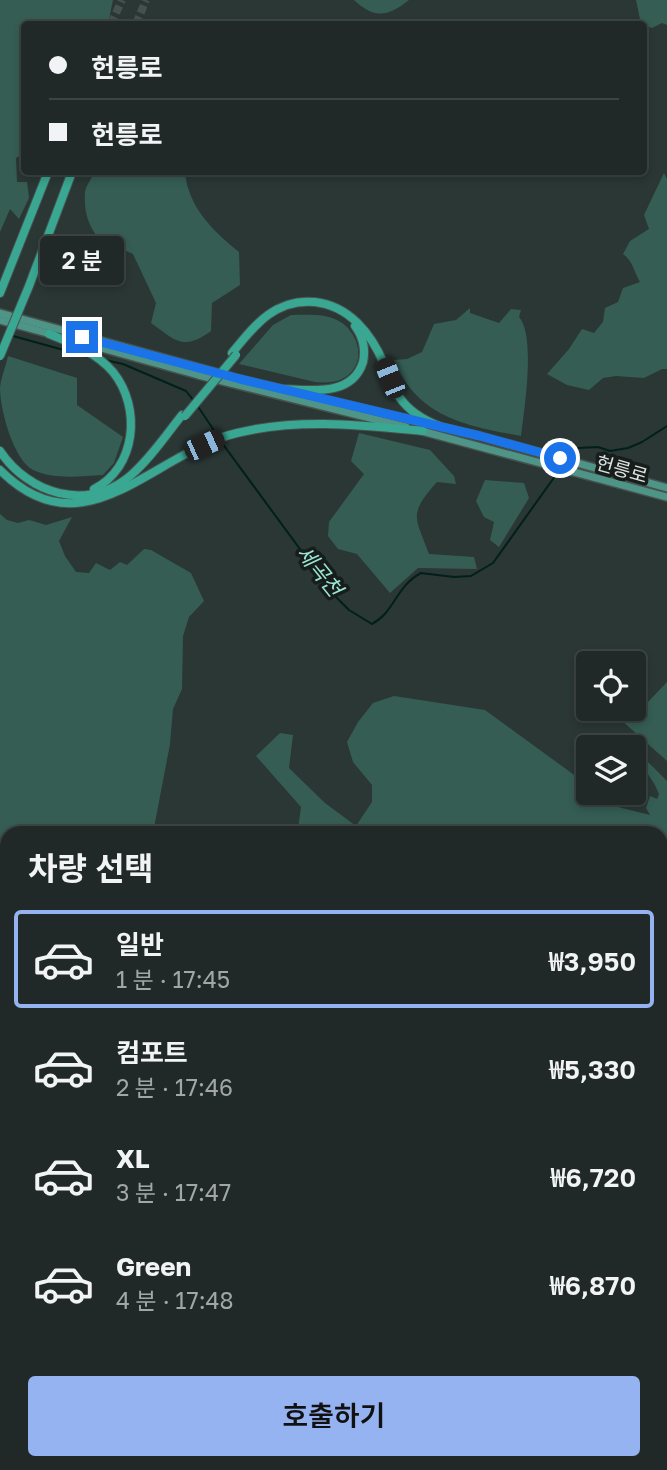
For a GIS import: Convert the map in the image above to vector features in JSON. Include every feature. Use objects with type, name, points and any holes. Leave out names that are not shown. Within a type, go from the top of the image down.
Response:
[{"type":"highway","points":[[0,293],[47,175]]},
{"type":"highway","points":[[0,356],[71,175]]},
{"type":"highway","points":[[0,470],[16,485],[40,497],[66,503],[107,489],[127,478],[184,416],[256,325],[277,308],[305,302],[334,307],[349,315],[367,333],[379,353],[396,393],[420,416],[439,426]]},
{"type":"highway","points":[[234,354],[265,322],[279,312],[293,307],[324,308],[338,313],[353,324],[361,336],[364,350],[360,369],[351,380],[331,390],[282,389]]},
{"type":"highway","points":[[49,334],[95,356],[118,379],[130,412],[130,440],[119,467],[109,479],[84,498]]},
{"type":"highway","points":[[0,450],[18,472],[33,484],[58,494],[84,498],[113,495],[171,461],[234,433],[316,422],[423,431]]},
{"type":"main road","name":"헌릉로","points":[[0,313],[282,389],[439,426],[667,488]]},
{"type":"main road","name":"헌릉로","points":[[0,320],[198,375],[423,431],[667,497]]},
{"type":"green space","points":[[0,0],[113,0],[109,21],[21,21],[21,155],[16,158],[17,182],[27,182],[29,198],[19,219],[10,209],[0,232]]},
{"type":"green space","points":[[354,0],[409,0],[394,10],[375,13]]},
{"type":"green space","points":[[636,0],[667,0],[667,25],[662,23],[652,28],[647,26],[647,21],[640,21]]},
{"type":"green space","points":[[664,173],[667,179],[667,369],[644,378],[603,378],[589,390],[567,385],[547,374],[582,329],[594,333],[603,322],[605,308],[618,302],[623,288],[640,282],[631,263],[623,254],[630,241],[649,229],[644,215]]},
{"type":"green space","points":[[93,175],[185,175],[191,196],[203,217],[239,252],[240,285],[212,303],[211,331],[186,342],[174,339],[151,323],[156,303],[133,254],[122,249],[118,254],[102,242],[88,220],[85,192]]},
{"type":"green space","points":[[470,308],[470,313],[499,323],[511,309],[521,310],[519,317],[527,340],[528,356],[521,436],[481,428],[446,416],[416,395],[394,360],[407,359],[422,352],[434,324],[456,320]]},
{"type":"green space","points":[[291,315],[327,317],[346,326],[356,341],[358,350],[358,358],[350,373],[336,381],[318,382],[239,364],[273,325]]},
{"type":"green space","points":[[8,356],[77,378],[77,405],[123,437],[114,463],[103,475],[68,477],[41,473],[33,470],[19,456],[2,408],[0,388]]},
{"type":"green space","points":[[359,433],[430,450],[454,476],[456,484],[437,482],[428,493],[418,509],[418,523],[429,554],[474,557],[477,569],[418,568],[390,593],[357,554],[338,549],[328,536],[329,522],[364,474],[351,461]]},
{"type":"green space","points":[[485,480],[524,483],[529,498],[499,547],[490,540],[494,522],[484,517],[476,501]]},
{"type":"green space","points":[[0,514],[7,520],[18,523],[29,520],[46,525],[72,517],[59,541],[76,572],[89,573],[96,563],[110,570],[120,562],[127,565],[144,549],[151,550],[191,573],[204,601],[189,617],[183,636],[182,689],[173,709],[170,744],[154,826],[0,826]]},
{"type":"green space","points":[[667,682],[667,761],[646,742],[646,735],[638,735],[622,721],[646,721],[646,700],[648,702]]},
{"type":"green space","points":[[394,696],[485,710],[576,776],[576,805],[615,805],[650,815],[646,808],[650,796],[657,799],[659,794],[646,771],[646,760],[667,781],[667,826],[356,826],[372,802],[372,785],[353,762],[347,742],[373,703]]},
{"type":"green space","points":[[280,733],[293,735],[289,768],[325,803],[356,826],[298,826],[301,807],[256,756]]},
{"type":"waterway","name":"세곡천","points":[[13,336],[89,357]]},
{"type":"waterway","name":"세곡천","points":[[105,360],[123,364],[186,391],[194,401]]},
{"type":"waterway","name":"세곡천","points":[[197,405],[217,435]]},
{"type":"waterway","name":"세곡천","points":[[571,457],[578,448],[598,447],[610,451],[628,448],[667,426]]},
{"type":"waterway","name":"세곡천","points":[[222,443],[333,594],[349,610],[372,624],[386,613],[406,585],[421,573],[471,576],[493,563],[558,472]]},
{"type":"tunnel","points":[[112,21],[122,0]]},
{"type":"tunnel","points":[[137,21],[146,0]]},
{"type":"route","points":[[82,337],[560,458]]}]
